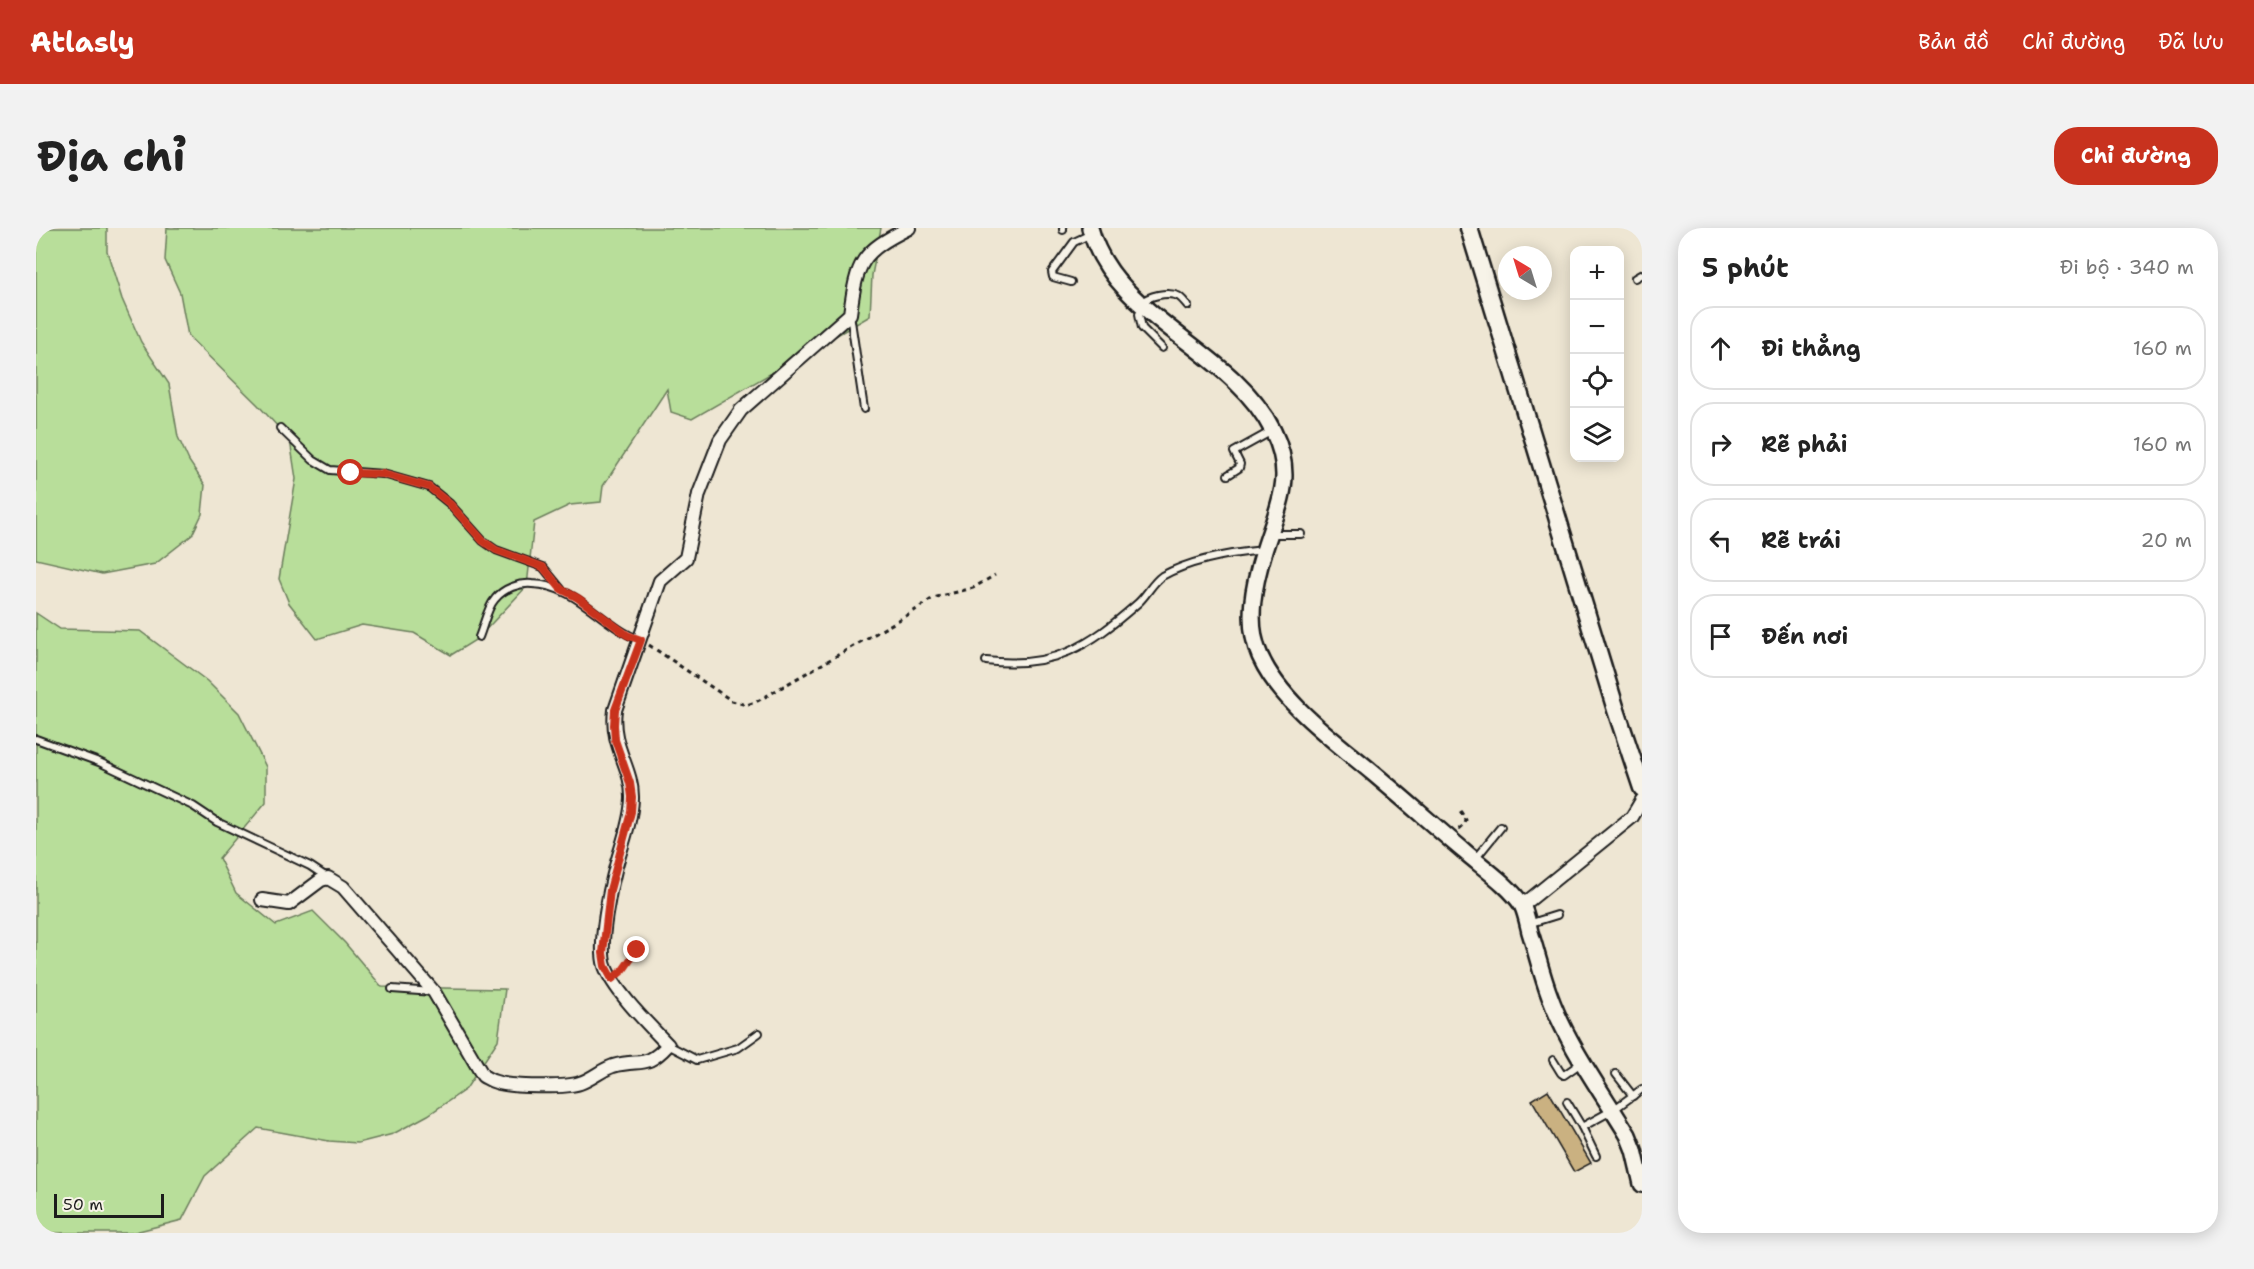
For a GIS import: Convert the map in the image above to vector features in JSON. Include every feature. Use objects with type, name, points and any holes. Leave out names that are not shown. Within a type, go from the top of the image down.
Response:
[{"type":"main road","points":[[1469,228],[1612,699],[1642,788]]},
{"type":"street","points":[[262,900],[289,904],[321,880],[328,878],[343,887],[434,992],[483,1076],[497,1083],[562,1087],[580,1083],[611,1067],[656,1058],[668,1045],[641,1017],[612,979],[605,966],[603,953],[610,890],[631,812],[632,797],[630,783],[615,740],[615,710],[660,581],[686,558],[699,494],[720,440],[729,425],[741,410],[850,314],[855,278],[865,256],[883,242],[909,228]]},
{"type":"street","points":[[1090,231],[1100,253],[1120,283],[1142,305],[1228,374],[1259,407],[1273,430],[1282,454],[1285,478],[1280,507],[1272,534],[1264,550],[1251,614],[1260,655],[1291,700],[1328,735],[1509,891],[1522,906],[1554,1005],[1634,1150],[1642,1184]]},
{"type":"street","points":[[1522,906],[1632,818],[1642,800]]},
{"type":"lane","points":[[1071,282],[1053,277],[1052,272],[1074,242],[1090,231]]},
{"type":"lane","points":[[1635,278],[1642,274]]},
{"type":"lane","points":[[1162,348],[1142,328],[1139,314],[1142,305],[1153,296],[1175,295],[1179,296],[1188,306]]},
{"type":"lane","points":[[850,314],[864,409]]},
{"type":"lane","points":[[280,428],[313,460],[330,471],[383,474],[429,487],[450,504],[483,541],[496,550],[543,567],[561,589]]},
{"type":"lane","points":[[1228,475],[1239,468],[1240,464],[1234,452],[1273,430]]},
{"type":"lane","points":[[1272,534],[1301,534]]},
{"type":"lane","points":[[986,661],[1014,664],[1046,661],[1060,656],[1083,645],[1141,601],[1160,578],[1176,569],[1240,552],[1264,550]]},
{"type":"lane","points":[[479,637],[495,599],[509,588],[523,584],[543,584],[561,589],[578,598],[627,635],[641,640]]},
{"type":"lane","points":[[36,739],[99,762],[200,810],[217,822],[310,866],[328,878]]},
{"type":"lane","points":[[1474,860],[1502,827]]},
{"type":"lane","points":[[1528,924],[1557,915]]},
{"type":"lane","points":[[392,989],[434,992]]},
{"type":"lane","points":[[668,1045],[698,1060],[738,1048],[759,1033]]},
{"type":"lane","points":[[1553,1060],[1564,1075],[1584,1061]]},
{"type":"lane","points":[[1616,1074],[1633,1095]]},
{"type":"lane","points":[[1581,1127],[1613,1110],[1642,1089]]},
{"type":"lane","points":[[1567,1102],[1596,1156]]},
{"type":"path","points":[[641,640],[732,701],[746,705],[756,702],[933,598],[973,588],[995,575]]},
{"type":"path","points":[[1448,837],[1465,824],[1466,820],[1460,809]]},
{"type":"path","points":[[612,979],[623,970],[637,950]]},
{"type":"green space","points":[[36,228],[107,228],[107,251],[122,299],[141,342],[169,384],[178,437],[189,461],[205,485],[202,514],[192,535],[155,564],[102,574],[36,559]]},
{"type":"green space","points":[[167,228],[881,228],[872,275],[870,316],[692,419],[671,412],[667,389],[603,486],[601,502],[570,505],[534,522],[527,586],[477,639],[451,655],[414,633],[362,625],[317,639],[289,603],[279,579],[296,479],[290,440],[188,336],[180,293],[165,260]]},
{"type":"green space","points":[[36,613],[60,629],[140,631],[207,681],[239,713],[266,767],[266,802],[219,858],[236,893],[276,925],[313,911],[345,943],[382,987],[505,989],[498,1040],[466,1089],[428,1115],[393,1134],[358,1143],[329,1141],[258,1128],[205,1176],[182,1220],[131,1233],[36,1233]]},
{"type":"building","points":[[1548,1090],[1591,1163],[1574,1172],[1532,1100]]},
{"type":"route","points":[[351,473],[383,474],[429,487],[450,504],[465,524],[483,541],[512,557],[543,567],[561,589],[578,598],[627,635],[641,640],[615,710],[615,740],[630,783],[632,797],[631,812],[610,890],[603,953],[605,966],[612,979],[623,970],[637,950]]}]
